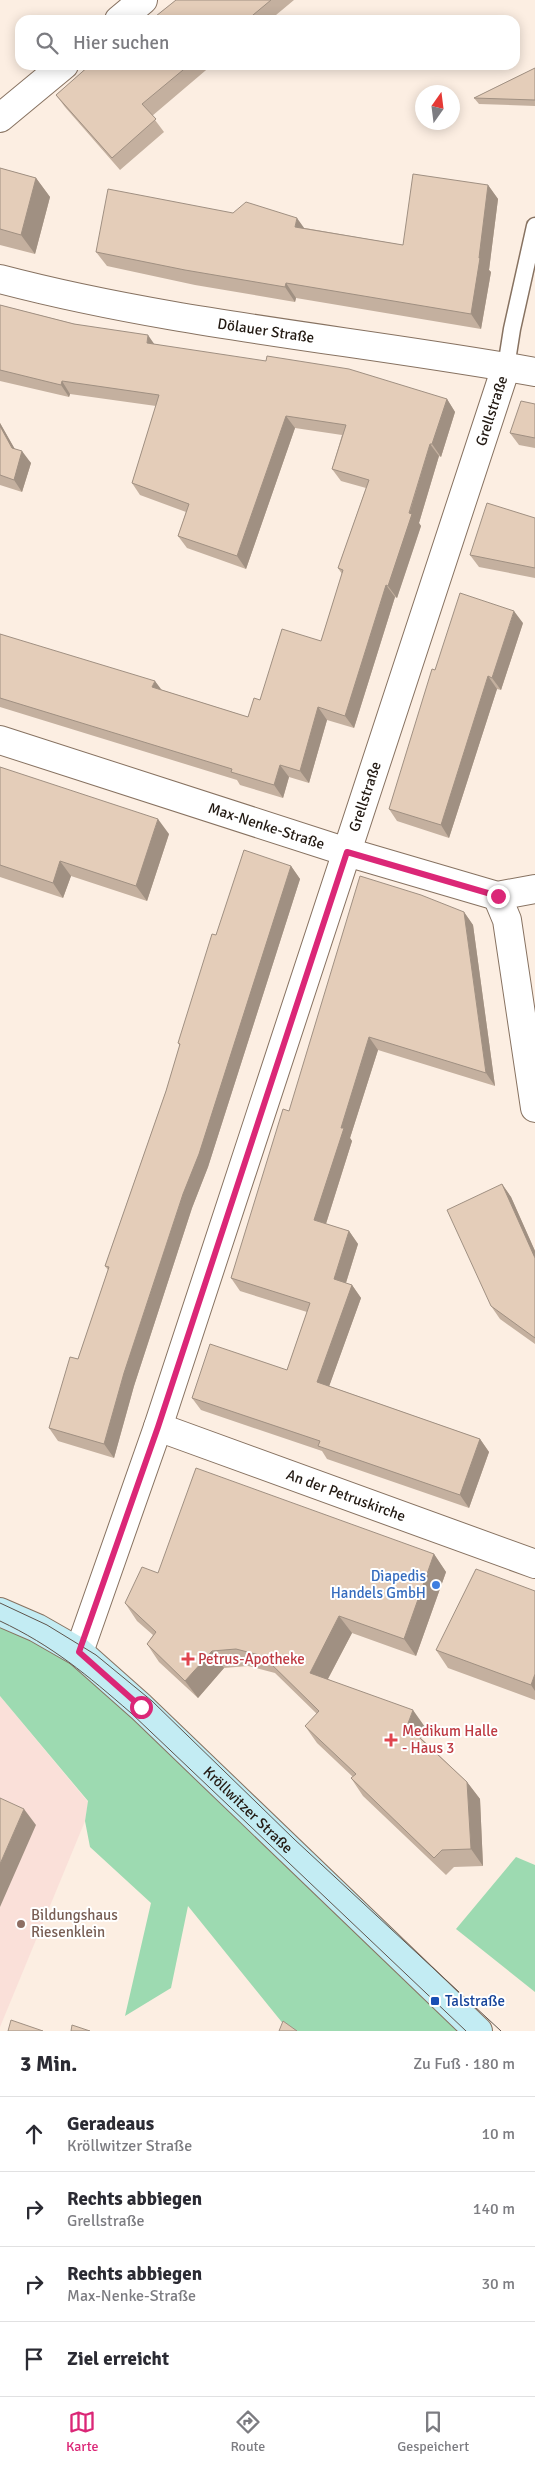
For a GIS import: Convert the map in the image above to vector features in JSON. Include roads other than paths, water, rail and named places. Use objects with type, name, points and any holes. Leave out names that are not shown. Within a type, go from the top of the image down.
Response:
[{"type":"main road","name":"Kröllwitzer Straße","points":[[0,1612],[37,1628],[79,1652],[141,1707],[478,2031]]},
{"type":"street","points":[[124,15],[143,0]]},
{"type":"street","points":[[0,118],[58,70]]},
{"type":"street","name":"Dölauer Straße","points":[[0,279],[51,293],[184,318],[506,366],[535,372]]},
{"type":"street","name":"Grellstraße","points":[[79,1652],[158,1427],[506,366]]},
{"type":"street","name":"Max-Nenke-Straße","points":[[0,740],[347,852],[498,896],[535,889]]},
{"type":"street","points":[[498,896],[507,920],[535,1108]]},
{"type":"street","name":"An der Petruskirche","points":[[158,1427],[535,1564]]},
{"type":"lane","points":[[506,366],[512,329],[535,226]]},
{"type":"tram line","points":[[0,1603],[47,1625],[96,1655],[152,1701],[294,1839],[501,2031]]},
{"type":"tram line","points":[[0,1621],[37,1641],[69,1662],[131,1713],[466,2031]]},
{"type":"place","name":"Diapedis Handels GmbH","points":[[436,1585]]},
{"type":"place","name":"Petrus-Apotheke","points":[[188,1659]]},
{"type":"place","name":"Medikum Halle - Haus 3","points":[[391,1740]]},
{"type":"place","name":"Bildungshaus Riesenklein","points":[[21,1924]]},
{"type":"place","name":"Talstraße","points":[[435,2001]]}]
